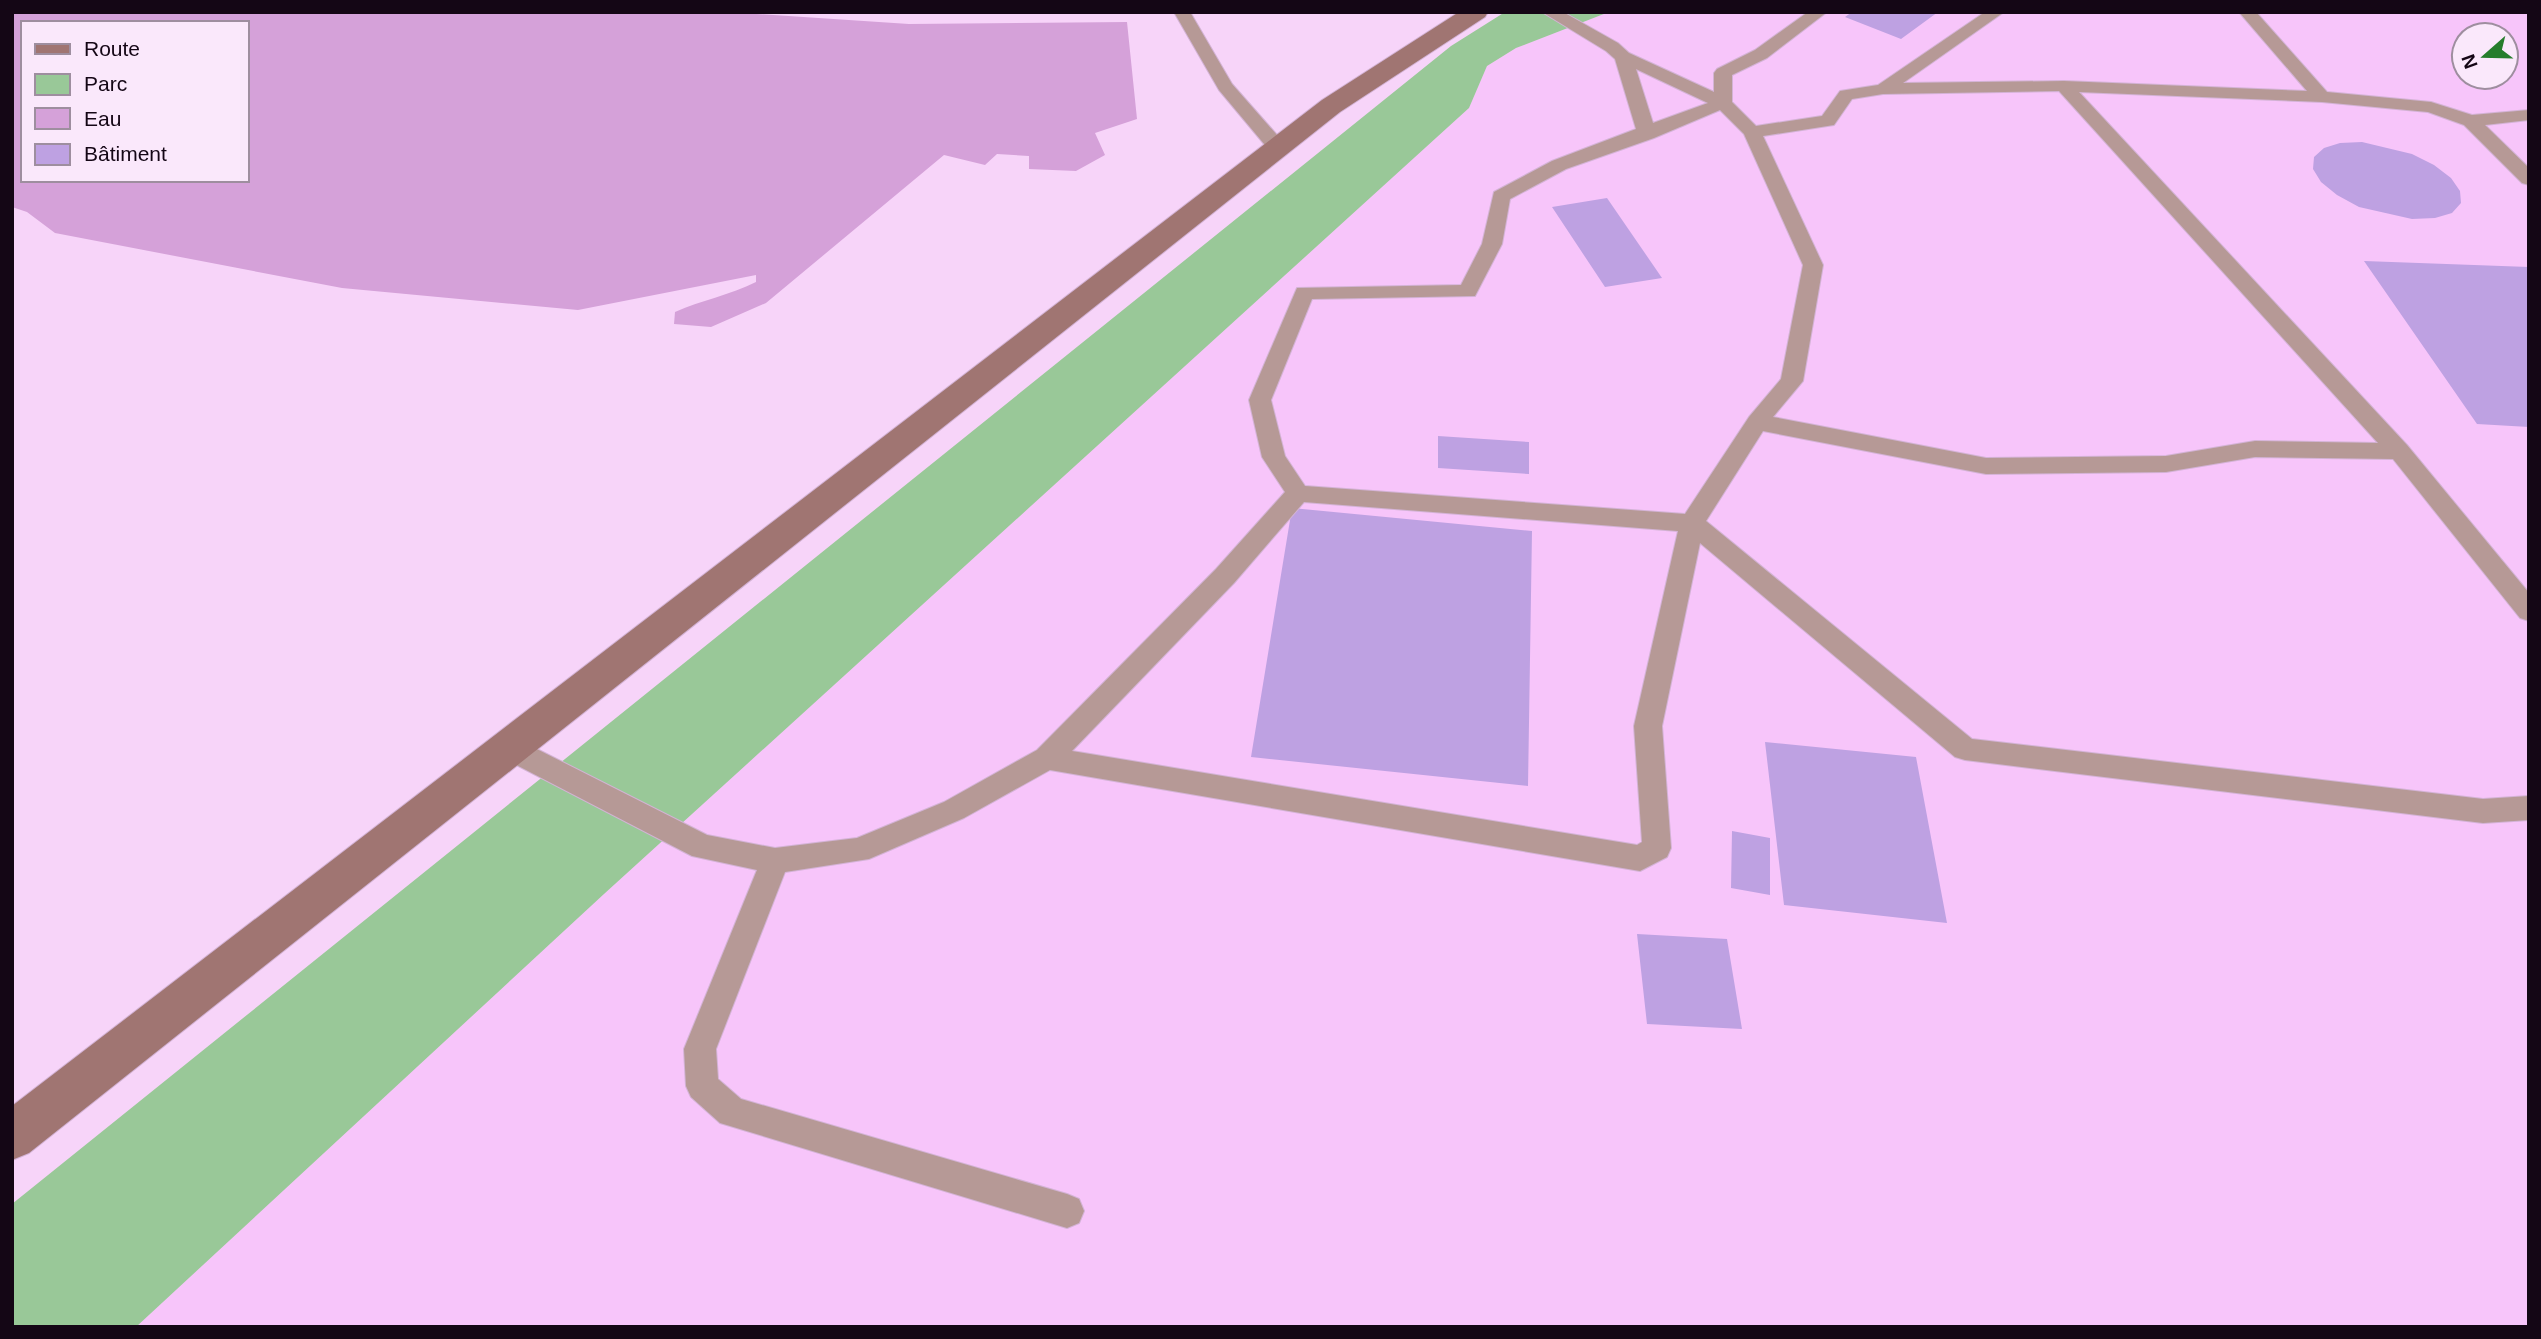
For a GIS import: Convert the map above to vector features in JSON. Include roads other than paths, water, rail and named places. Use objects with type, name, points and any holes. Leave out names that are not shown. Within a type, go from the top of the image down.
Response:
[{"type":"main road","points":[[12,1136],[1277,147],[1331,106],[1476,12]]},
{"type":"lane","points":[[1182,12],[1225,86],[1277,147]]},
{"type":"lane","points":[[1046,758],[1640,859],[1657,848],[1648,726],[1692,523],[1757,422],[1792,381],[1814,265],[1752,132],[1723,103],[1623,57],[1612,47],[1550,12]]},
{"type":"lane","points":[[1723,103],[1723,73],[1760,54],[1819,12]]},
{"type":"lane","points":[[1883,89],[1996,12]]},
{"type":"lane","points":[[2247,12],[2322,97]]},
{"type":"lane","points":[[1623,57],[1647,134]]},
{"type":"lane","points":[[1752,132],[1828,121],[1846,95],[1883,89],[2064,86],[2322,97],[2431,107],[2470,121],[2529,116]]},
{"type":"lane","points":[[2064,86],[2399,451],[2529,611]]},
{"type":"lane","points":[[1723,103],[1647,134],[1559,165],[1501,196],[1492,244],[1468,291],[1304,292],[1260,400],[1274,457],[1298,493],[1348,499],[1692,523],[1965,749],[2483,811],[2529,808]]},
{"type":"lane","points":[[2470,121],[2529,179]]},
{"type":"lane","points":[[1757,422],[1986,466],[2166,464],[2255,449],[2399,451]]},
{"type":"lane","points":[[509,748],[702,847],[775,861],[859,850],[954,810],[1046,758],[1226,576],[1298,493]]},
{"type":"lane","points":[[775,861],[700,1049],[702,1086],[732,1112],[1067,1211]]},
{"type":"water","points":[[12,12],[727,12],[909,24],[1127,22],[1137,119],[1095,133],[1105,155],[1076,171],[1029,169],[1029,156],[997,154],[985,165],[944,155],[766,303],[711,327],[674,324],[675,312],[746,287],[756,282],[756,275],[578,310],[342,288],[55,233],[27,212],[12,207]]}]
